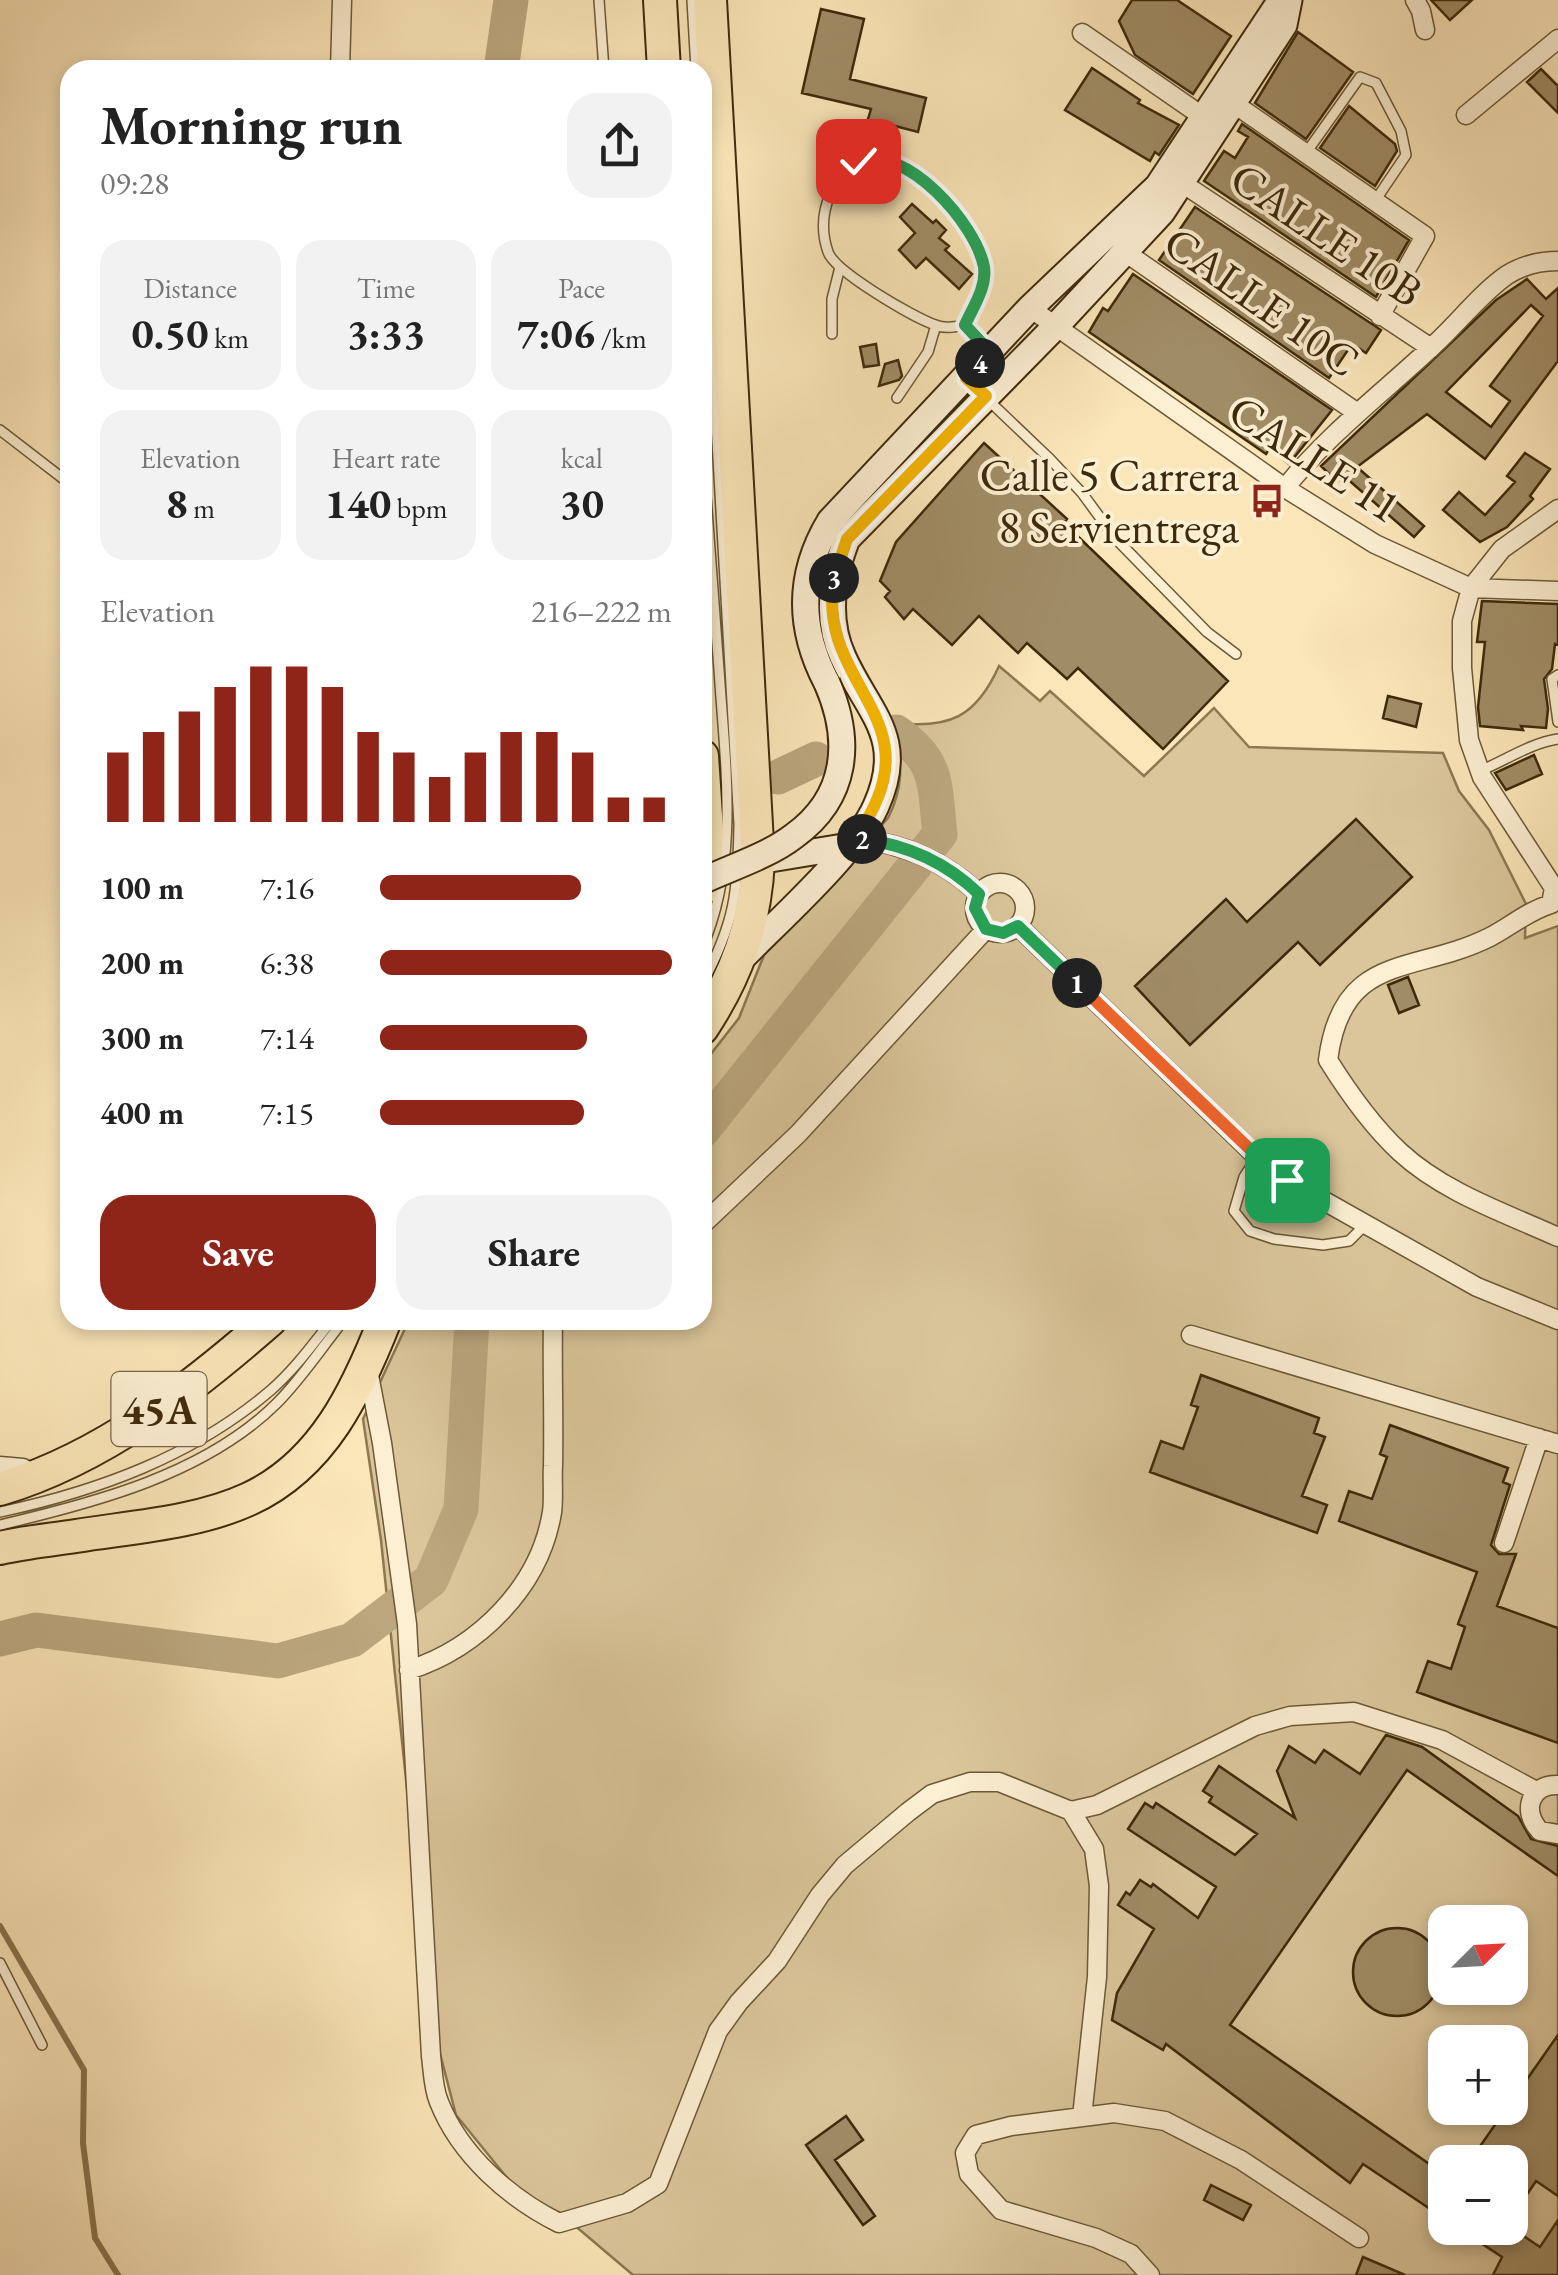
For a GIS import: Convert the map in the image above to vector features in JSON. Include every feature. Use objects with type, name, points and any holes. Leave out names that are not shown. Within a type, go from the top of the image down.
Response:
[{"type":"highway","points":[[660,0],[663,60]]},
{"type":"highway","points":[[710,0],[711,60]]},
{"type":"highway","points":[[712,109],[724,765],[732,826],[758,861],[754,905],[740,960],[712,1013]]},
{"type":"highway","points":[[712,868],[732,826],[724,765]]},
{"type":"highway","name":"45A","points":[[0,1489],[35,1478],[115,1437],[178,1396],[258,1330]]},
{"type":"highway","name":"45A","points":[[0,1548],[188,1518],[247,1500],[283,1478],[341,1416],[367,1368],[381,1330]]},
{"type":"main road","points":[[712,876],[793,838],[823,808],[833,790],[843,754],[838,709],[807,634],[805,585],[812,557],[830,521],[1030,308],[1158,186],[1281,0]]},
{"type":"main road","points":[[842,656],[833,624],[832,594],[836,566],[847,539],[1162,212],[1284,25],[1289,0]]},
{"type":"main road","points":[[740,960],[855,838],[875,810],[884,786],[888,761],[880,724],[805,585]]},
{"type":"main road","points":[[758,861],[855,838]]},
{"type":"street","points":[[340,60],[342,0]]},
{"type":"street","points":[[1415,0],[1425,30]]},
{"type":"street","points":[[1082,33],[1202,116]]},
{"type":"street","points":[[1466,115],[1558,39]]},
{"type":"street","points":[[1234,103],[1425,236],[1380,316]]},
{"type":"street","name":"CALLE 10B","points":[[1182,183],[1431,348]]},
{"type":"street","name":"CALLE 10C","points":[[1125,252],[1356,412]]},
{"type":"street","points":[[1285,488],[1356,412],[1507,275],[1537,262],[1558,261]]},
{"type":"street","name":"CALLE 11","points":[[1030,308],[1285,488],[1374,544],[1471,588],[1558,591]]},
{"type":"street","points":[[1558,509],[1502,549],[1471,588],[1462,621],[1468,740],[1480,770],[1554,888],[1550,904],[1532,910],[1490,936],[1441,956],[1410,961],[1364,983],[1332,1026],[1328,1060],[1347,1090],[1400,1153],[1457,1191],[1558,1237]]},
{"type":"street","points":[[855,838],[906,848],[942,864],[979,894]]},
{"type":"street","points":[[1001,882],[1016,888],[1022,894],[1026,911],[1018,926],[1003,933],[986,929],[975,908],[979,894],[1001,882]]},
{"type":"street","points":[[1018,926],[1258,1157],[1287,1180],[1477,1287],[1558,1320]]},
{"type":"street","points":[[712,1216],[798,1134],[986,929]]},
{"type":"street","points":[[410,1670],[439,1660],[483,1632],[512,1598],[539,1554],[552,1513],[552,1330]]},
{"type":"street","points":[[1191,1335],[1558,1444]]},
{"type":"street","points":[[367,1368],[407,1624],[427,2020],[437,2098],[456,2137],[476,2162],[536,2211],[559,2223],[628,2202],[658,2184],[718,2030],[777,1961],[820,1895],[845,1865],[932,1794],[970,1782],[999,1782],[1071,1811],[1097,1805],[1255,1726],[1290,1716],[1354,1712],[1442,1740],[1536,1792]]},
{"type":"street","points":[[1504,1542],[1539,1438]]},
{"type":"street","points":[[0,1466],[22,1468],[35,1478]]},
{"type":"street","points":[[1558,1785],[1536,1792],[1529,1808],[1534,1824],[1548,1834],[1558,1834]]},
{"type":"street","points":[[1071,1811],[1094,1850],[1099,1886],[1098,1977],[1082,2117]]},
{"type":"street","points":[[1150,2275],[1131,2254],[1096,2238],[1001,2210],[969,2174],[964,2153],[976,2135],[1011,2126],[1114,2113],[1165,2122],[1241,2160],[1359,2238]]},
{"type":"lane","points":[[599,0],[603,60]]},
{"type":"lane","points":[[692,0],[695,60]]},
{"type":"lane","points":[[1306,153],[1360,78],[1376,83],[1402,131],[1406,155],[1375,202]]},
{"type":"lane","points":[[870,157],[902,168],[934,190],[970,229],[984,269],[982,291],[965,325],[936,326],[912,314],[840,267],[828,254],[823,210],[844,171],[870,157]]},
{"type":"lane","points":[[832,334],[832,299],[840,267]]},
{"type":"lane","points":[[965,325],[990,352]]},
{"type":"lane","points":[[897,398],[928,352],[936,326]]},
{"type":"lane","points":[[966,378],[1082,493],[1115,538],[1208,632],[1236,654]]},
{"type":"lane","points":[[0,430],[60,476]]},
{"type":"lane","points":[[712,446],[724,765]]},
{"type":"lane","points":[[712,589],[724,765]]},
{"type":"lane","points":[[1558,675],[1552,679],[1558,722]]},
{"type":"lane","points":[[1480,770],[1538,742],[1558,738]]},
{"type":"lane","points":[[712,918],[724,882],[732,826]]},
{"type":"lane","points":[[712,962],[729,925],[738,886],[732,826]]},
{"type":"lane","points":[[1258,1157],[1244,1177],[1234,1210],[1250,1230],[1274,1239],[1323,1245],[1349,1241],[1366,1224]]},
{"type":"lane","points":[[0,1512],[67,1498],[126,1477],[239,1415],[274,1388],[324,1330]]},
{"type":"lane","points":[[0,1525],[132,1489],[230,1439],[278,1402],[336,1330]]},
{"type":"lane","points":[[0,1963],[42,2045]]},
{"type":"shaded area","points":[[999,666],[1040,701],[1050,691],[1144,776],[1214,708],[1249,747],[1443,753],[1459,791],[1489,830],[1526,904],[1525,938],[1558,926],[1558,2275],[633,2275],[560,2213],[517,2190],[456,2115],[431,2019],[381,1540],[363,1419],[404,1330],[712,1330],[712,1052],[739,1018],[764,955],[888,818],[899,783],[895,723],[946,721],[970,708]]},
{"type":"building","points":[[1132,0],[1177,0],[1231,36],[1193,94],[1135,55],[1119,21]]},
{"type":"building","points":[[1431,0],[1472,0],[1450,20]]},
{"type":"building","points":[[821,9],[864,19],[850,79],[926,98],[918,132],[868,119],[871,109],[802,93]]},
{"type":"building","points":[[1298,32],[1353,72],[1306,139],[1255,103]]},
{"type":"building","points":[[1092,68],[1140,100],[1138,103],[1179,125],[1159,155],[1155,152],[1150,161],[1065,110]]},
{"type":"building","points":[[1541,69],[1558,86],[1558,113],[1527,82]]},
{"type":"building","points":[[1349,106],[1395,144],[1397,151],[1375,186],[1320,148]]},
{"type":"building","points":[[1242,124],[1409,240],[1376,297],[1204,181],[1224,151],[1235,158],[1248,137],[1238,131]]},
{"type":"building","points":[[912,204],[946,230],[939,238],[949,246],[945,250],[972,274],[959,289],[926,258],[916,268],[899,250],[915,233],[900,217]]},
{"type":"building","points":[[1195,207],[1381,330],[1366,353],[1352,344],[1329,378],[1159,260]]},
{"type":"building","points":[[1133,274],[1332,410],[1289,464],[1269,449],[1266,454],[1089,332],[1103,308],[1108,311]]},
{"type":"building","points":[[1527,279],[1546,299],[1558,288],[1558,361],[1485,459],[1427,414],[1357,467],[1424,526],[1414,537],[1344,476],[1337,482],[1321,466],[1496,300]],"holes":[[[1531,305],[1543,316],[1490,386],[1510,401],[1491,427],[1446,392]]]},
{"type":"building","points":[[876,344],[879,365],[864,367],[860,347]]},
{"type":"building","points":[[898,360],[902,376],[879,386],[885,364]]},
{"type":"building","points":[[984,443],[1067,519],[1064,523],[1228,681],[1163,749],[1078,668],[1067,679],[1027,643],[1018,653],[979,616],[952,645],[913,609],[904,619],[885,597],[890,591],[880,581],[896,542]]},
{"type":"building","points":[[1525,453],[1550,469],[1530,496],[1533,499],[1507,527],[1480,542],[1443,510],[1459,492],[1485,515],[1515,482],[1507,476]]},
{"type":"building","points":[[1482,601],[1558,604],[1558,645],[1555,644],[1552,669],[1544,679],[1546,728],[1480,726],[1478,707],[1485,642],[1477,642]]},
{"type":"building","points":[[1388,696],[1421,704],[1416,727],[1383,718]]},
{"type":"building","points":[[1534,755],[1542,774],[1506,790],[1495,773]]},
{"type":"building","points":[[1356,819],[1412,877],[1320,965],[1298,942],[1190,1045],[1135,986],[1226,899],[1247,922]]},
{"type":"building","points":[[1408,977],[1419,1005],[1399,1013],[1388,985]]},
{"type":"building","points":[[1201,1375],[1319,1418],[1314,1433],[1325,1437],[1302,1496],[1327,1505],[1317,1533],[1150,1472],[1161,1441],[1183,1449],[1198,1407],[1191,1405]]},
{"type":"building","points":[[1390,1425],[1508,1468],[1503,1482],[1510,1485],[1491,1545],[1499,1554],[1516,1554],[1497,1606],[1558,1628],[1558,1743],[1417,1692],[1428,1661],[1451,1669],[1465,1627],[1458,1624],[1477,1572],[1339,1521],[1349,1491],[1372,1499],[1387,1457],[1380,1454]]},
{"type":"building","points":[[1386,1735],[1422,1747],[1518,1816],[1531,1839],[1558,1846],[1558,1876],[1407,1770],[1230,2025],[1428,2163],[1428,2208],[1363,2164],[1350,2183],[1166,2044],[1163,2050],[1112,2020],[1117,1993],[1154,1929],[1118,1905],[1126,1892],[1130,1895],[1140,1880],[1151,1887],[1153,1884],[1198,1918],[1216,1887],[1128,1829],[1145,1803],[1153,1808],[1156,1803],[1235,1855],[1257,1834],[1209,1802],[1212,1797],[1203,1791],[1219,1766],[1295,1818],[1277,1771],[1289,1746],[1315,1763],[1324,1750],[1360,1774]]},
{"type":"building","points":[[1388,1929],[1406,1929],[1428,1941],[1428,2003],[1414,2013],[1397,2016],[1373,2009],[1360,1996],[1354,1981],[1354,1963],[1360,1948],[1373,1935]]},
{"type":"building","points":[[1558,2035],[1558,2196],[1536,2181],[1528,2193],[1528,2145],[1481,2145],[1495,2125],[1528,2125],[1528,2078]]},
{"type":"building","points":[[846,2116],[863,2140],[835,2160],[875,2216],[863,2225],[806,2145]]},
{"type":"building","points":[[1211,2185],[1251,2205],[1243,2220],[1204,2200]]},
{"type":"building","points":[[1558,2220],[1558,2275],[1493,2275],[1502,2257],[1484,2245],[1528,2245],[1528,2239],[1540,2247]]},
{"type":"building","points":[[1363,2257],[1405,2275],[1356,2275]]},
{"type":"waterway","points":[[502,60],[511,0]]},
{"type":"waterway","points":[[712,1119],[940,834],[928,765],[896,732]]},
{"type":"waterway","points":[[778,777],[816,759]]},
{"type":"waterway","points":[[0,1639],[36,1630],[278,1661],[352,1640],[431,1580],[461,1509],[471,1330]]},
{"type":"waterway","points":[[0,1926],[84,2070],[83,2143],[95,2238],[118,2275]]},
{"type":"place","name":"Calle 5 Carrera 8 Servientrega","points":[[1267,501]]},
{"type":"route","points":[[858,161],[870,157],[902,168],[934,190],[970,229],[984,269],[982,291],[965,325],[990,352],[966,378],[986,396],[847,539],[836,566],[833,624],[842,656],[876,712],[885,736],[888,761],[875,810],[855,838],[906,848],[962,878],[979,894],[976,916],[986,929],[1003,933],[1018,926],[1258,1157],[1287,1180]]}]
